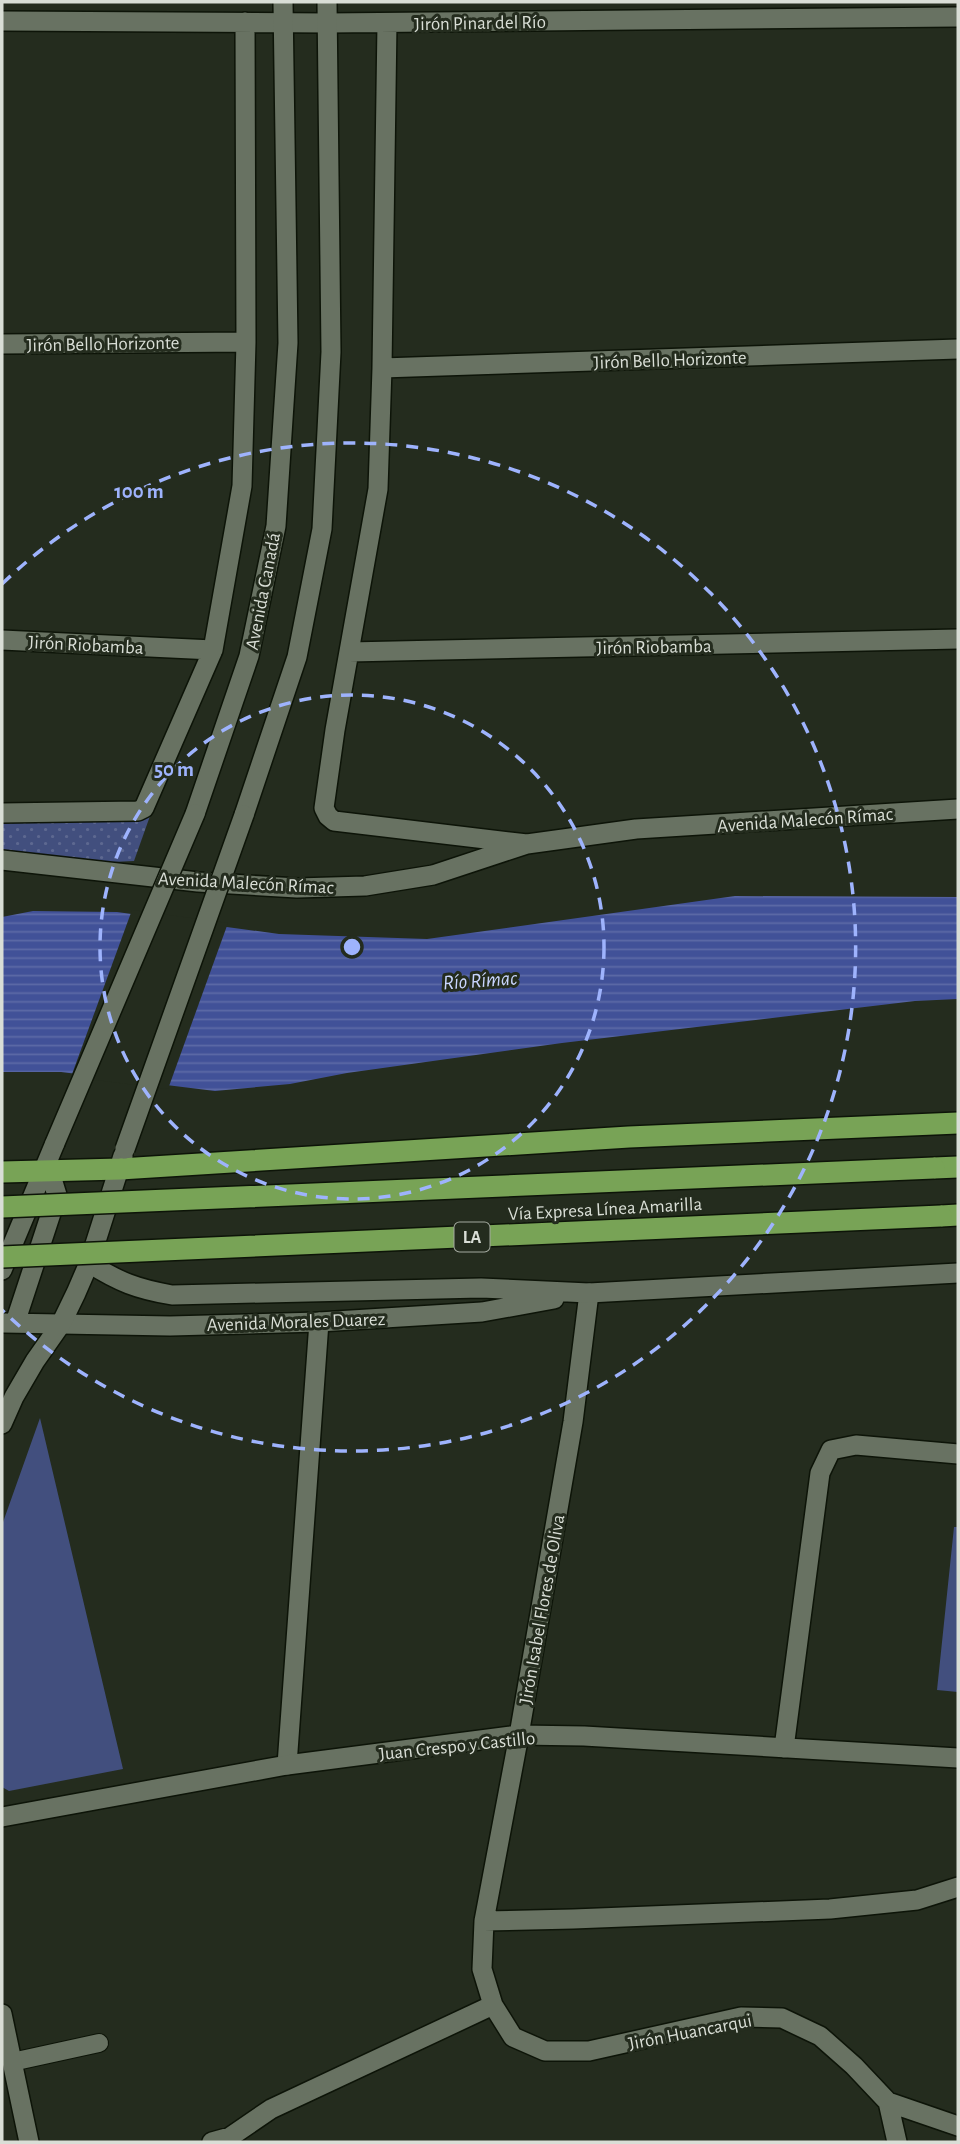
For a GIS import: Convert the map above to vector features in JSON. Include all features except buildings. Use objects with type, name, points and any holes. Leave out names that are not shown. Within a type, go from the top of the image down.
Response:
[{"type":"highway","points":[[2,1172],[45,1171],[122,1159],[958,1123]]},
{"type":"highway","name":"Vía Expresa Línea Amarilla","points":[[2,1207],[958,1167]]},
{"type":"highway","name":"Vía Expresa Línea Amarilla","points":[[2,1257],[950,1215]]},
{"type":"street","points":[[2,1424],[24,1379],[61,1324],[89,1263],[122,1159],[297,657],[323,529],[331,352],[327,2]]},
{"type":"street","name":"Jirón Pinar del Río","points":[[2,21],[245,22],[283,12],[327,23],[958,17]]},
{"type":"street","name":"Avenida Canadá","points":[[2,1270],[195,814],[249,656],[276,526],[288,343],[283,12]]},
{"type":"street","name":"Avenida Canadá","points":[[2,813],[138,811],[144,808],[213,650],[242,486],[246,342],[245,22]]},
{"type":"street","points":[[349,652],[378,489],[387,23]]},
{"type":"street","name":"Jirón Bello Horizonte","points":[[2,344],[246,342]]},
{"type":"street","name":"Jirón Bello Horizonte","points":[[382,368],[958,349]]},
{"type":"street","name":"Jirón Riobamba","points":[[349,652],[958,639]]},
{"type":"street","name":"Jirón Riobamba","points":[[2,640],[213,650]]},
{"type":"street","name":"Avenida Malecón Rímac","points":[[349,652],[324,808],[328,816],[334,821],[527,844]]},
{"type":"street","name":"Avenida Malecón Rímac","points":[[2,860],[198,882],[310,888],[366,886],[433,875],[527,844],[636,829],[958,809]]},
{"type":"street","points":[[8,1323],[57,1195],[53,1182],[45,1171]]},
{"type":"street","name":"Avenida Morales Duarez","points":[[89,1263],[116,1280],[144,1290],[172,1295],[481,1288],[589,1293],[958,1273]]},
{"type":"street","name":"Avenida Morales Duarez","points":[[8,1323],[170,1326],[319,1322],[482,1312],[589,1293]]},
{"type":"street","name":"Jirón Isabel Flores de Oliva","points":[[493,2005],[482,1969],[484,1921],[573,1422],[589,1293]]},
{"type":"street","points":[[287,1765],[319,1322]]},
{"type":"street","points":[[784,1748],[820,1473],[831,1450],[856,1445],[958,1454]]},
{"type":"street","name":"Juan Crespo y Castillo","points":[[2,1817],[287,1765],[519,1735],[584,1736],[958,1758]]},
{"type":"street","points":[[484,1921],[830,1909],[917,1900],[958,1887]]},
{"type":"street","points":[[212,2142],[230,2137],[271,2109],[493,2005]]},
{"type":"street","name":"Jirón Huancarqui","points":[[493,2005],[513,2037],[545,2051],[589,2051],[741,2017],[782,2018],[820,2036],[854,2066],[888,2102],[958,2126]]},
{"type":"street","points":[[2,2014],[29,2142]]},
{"type":"street","points":[[888,2102],[897,2142]]},
{"type":"lane","points":[[12,2062],[99,2043]]},
{"type":"shaded area","points":[[150,816],[134,861],[89,863],[2,850],[2,823]]},
{"type":"shaded area","points":[[40,1418],[123,1769],[9,1791],[2,1787],[2,1525]]},
{"type":"shaded area","points":[[954,1527],[958,1527],[958,1692],[937,1690]]},
{"type":"water","name":"Río Rímac","points":[[735,896],[958,897],[958,999],[915,1001],[562,1043],[347,1073],[290,1084],[215,1091],[61,1072],[2,1072],[2,917],[33,911],[117,912],[279,934],[427,939]]},
{"type":"pier","points":[[132,910],[228,923],[168,1089],[71,1077]]}]
